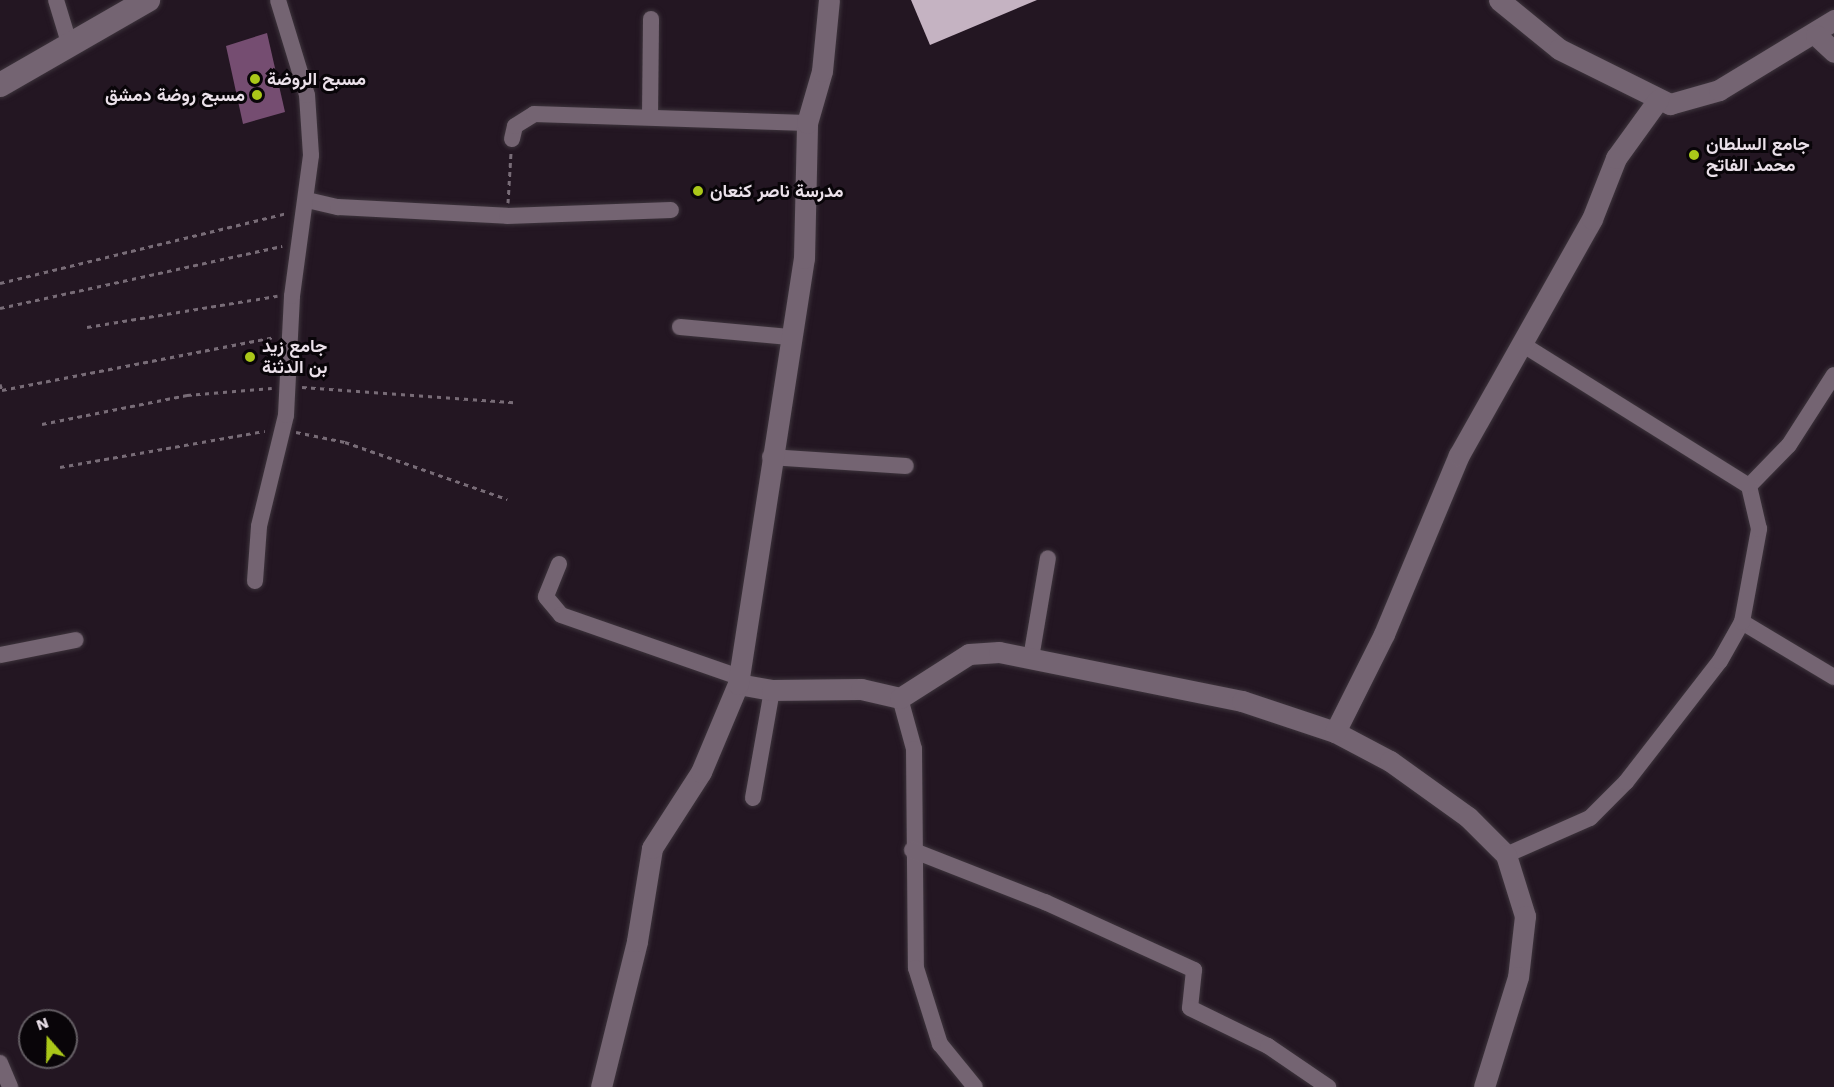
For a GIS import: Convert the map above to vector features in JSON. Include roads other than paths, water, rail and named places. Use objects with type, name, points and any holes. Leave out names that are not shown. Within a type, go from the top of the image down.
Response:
[{"type":"main road","points":[[0,73],[67,37],[128,0]]},
{"type":"main road","points":[[0,85],[148,0]]},
{"type":"street","points":[[56,0],[67,37]]},
{"type":"street","points":[[255,581],[259,526],[283,430],[292,296],[306,206],[312,121],[278,0]]},
{"type":"street","points":[[601,1087],[637,941],[652,848],[701,772],[739,680],[770,457],[804,258],[807,123],[822,71],[829,0]]},
{"type":"street","points":[[1500,0],[1559,49],[1658,100],[1698,99],[1816,34],[1834,20]]},
{"type":"street","points":[[650,117],[651,19]]},
{"type":"street","points":[[1816,34],[1834,52]]},
{"type":"street","points":[[1335,732],[1384,634],[1459,455],[1592,219],[1616,158],[1658,100]]},
{"type":"street","points":[[512,139],[515,126],[534,114],[807,123]]},
{"type":"street","points":[[306,206],[507,216],[671,210]]},
{"type":"street","points":[[680,327],[790,337]]},
{"type":"street","points":[[1506,855],[1567,831],[1604,804],[1714,667],[1742,622],[1759,529],[1749,486],[1523,345]]},
{"type":"street","points":[[1749,486],[1789,445],[1834,375]]},
{"type":"street","points":[[770,457],[906,466]]},
{"type":"street","points":[[1031,658],[1048,558]]},
{"type":"street","points":[[559,564],[546,597],[549,608],[561,615],[772,690],[861,689],[900,698],[969,654],[999,652],[1222,696],[1335,732],[1423,783],[1506,855],[1526,916],[1524,943],[1509,1013],[1484,1087]]},
{"type":"street","points":[[1742,622],[1834,677]]},
{"type":"street","points":[[0,655],[76,640]]},
{"type":"street","points":[[753,798],[772,690]]},
{"type":"street","points":[[900,698],[915,749],[912,850],[913,946],[922,993],[940,1044],[975,1087]]},
{"type":"street","points":[[912,850],[1045,902],[1194,970],[1190,1008],[1268,1046],[1328,1087]]},
{"type":"street","points":[[0,1063],[10,1087]]},
{"type":"place","name":"مسبح الروضة","points":[[255,79]]},
{"type":"place","name":"مسبح روضة دمشق","points":[[257,95]]},
{"type":"place","name":"جامع السلطان محمد الفاتح","points":[[1694,155]]},
{"type":"place","name":"مدرسة ناصر كنعان","points":[[698,191]]},
{"type":"place","name":"جامع زيد بن الدثنة","points":[[250,357]]}]
